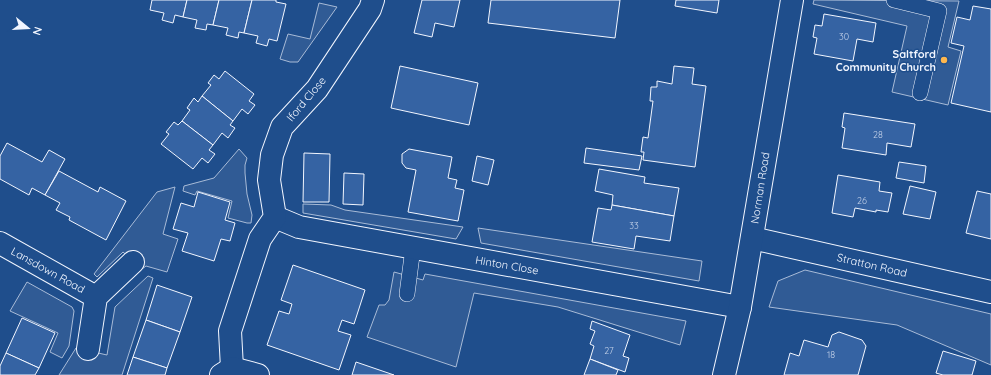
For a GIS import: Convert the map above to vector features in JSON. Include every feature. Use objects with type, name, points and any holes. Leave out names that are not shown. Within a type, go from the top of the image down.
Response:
[{"type":"street","name":"Iford Close","points":[[275,217],[269,180],[272,154],[282,127],[317,89],[370,9],[373,0]]},
{"type":"street","name":"Norman Road","points":[[724,375],[740,307],[792,0]]},
{"type":"street","name":"Hinton Close","points":[[275,217],[299,227],[740,307]]},
{"type":"street","points":[[258,375],[227,371],[230,331],[260,239],[275,217]]},
{"type":"street","name":"Stratton Road","points":[[752,238],[991,292]]},
{"type":"street","name":"Lansdown Road","points":[[0,243],[96,297]]},
{"type":"street","name":"Lansdown Road","points":[[88,349],[96,297],[133,262]]},
{"type":"lane","points":[[894,0],[939,11],[920,94]]},
{"type":"lane","points":[[407,294],[413,248]]},
{"type":"shaded area","points":[[814,0],[959,1],[948,47],[961,51],[948,105],[892,92],[907,26],[813,4]]},
{"type":"shaded area","points":[[319,3],[337,7],[298,62],[290,62],[280,59],[288,34],[310,39]]},
{"type":"shaded area","points":[[239,149],[247,158],[245,173],[247,194],[252,215],[251,223],[228,218],[232,201],[197,191],[195,195],[183,191],[184,186],[214,178]]},
{"type":"shaded area","points":[[175,187],[163,234],[178,239],[167,272],[146,266],[142,269],[123,252],[97,277],[94,274],[157,192]]},
{"type":"shaded area","points":[[303,204],[331,205],[345,210],[463,227],[456,239],[303,213]]},
{"type":"shaded area","points":[[478,228],[702,261],[699,281],[481,243]]},
{"type":"shaded area","points":[[805,270],[991,314],[991,365],[897,325],[769,307],[778,281]]},
{"type":"shaded area","points":[[394,272],[423,280],[425,274],[686,321],[680,345],[558,307],[474,293],[456,367],[367,337],[379,305],[385,305],[389,300]]},
{"type":"shaded area","points":[[148,276],[153,278],[122,375],[59,375],[76,348],[107,355],[115,307]]},
{"type":"shaded area","points":[[27,282],[72,307],[74,311],[69,346],[62,358],[50,352],[58,333],[10,311]]},
{"type":"building","points":[[152,0],[187,0],[183,17],[175,15],[173,23],[162,20],[164,13],[150,10]]},
{"type":"building","points":[[187,0],[219,0],[213,25],[207,24],[206,30],[195,28],[197,20],[183,17]]},
{"type":"building","points":[[219,0],[252,0],[244,33],[239,32],[238,38],[226,35],[228,28],[213,25]]},
{"type":"building","points":[[252,0],[276,0],[276,2],[286,4],[277,41],[269,39],[267,46],[256,43],[258,36],[244,33]]},
{"type":"building","points":[[422,0],[460,0],[454,27],[435,23],[432,37],[414,33]]},
{"type":"building","points":[[491,0],[620,0],[615,38],[488,23]]},
{"type":"building","points":[[676,0],[719,0],[717,13],[675,6]]},
{"type":"building","points":[[973,6],[991,9],[991,112],[951,103],[964,46],[951,43],[957,17],[970,20]]},
{"type":"building","points":[[824,14],[876,23],[873,42],[857,39],[853,61],[814,54],[817,38],[813,37],[815,25],[822,26]]},
{"type":"building","points":[[400,66],[478,83],[469,125],[391,108]]},
{"type":"building","points":[[674,66],[694,68],[692,84],[706,86],[695,167],[643,160],[644,152],[641,152],[643,137],[648,138],[653,101],[650,101],[651,87],[657,87],[657,81],[672,84]]},
{"type":"building","points":[[225,71],[254,94],[249,101],[255,105],[248,114],[242,109],[233,121],[202,96],[211,85],[208,83],[214,75],[219,79]]},
{"type":"building","points":[[202,96],[233,121],[230,125],[235,128],[228,138],[222,133],[213,145],[182,121],[190,110],[187,108],[194,98],[198,102]]},
{"type":"building","points":[[844,113],[915,124],[911,147],[887,143],[886,155],[842,148],[845,128],[842,127]]},
{"type":"building","points":[[182,121],[213,145],[209,150],[215,154],[208,163],[202,158],[193,169],[161,144],[169,134],[166,132],[174,122],[178,125]]},
{"type":"building","points":[[7,143],[42,162],[49,150],[65,159],[45,195],[32,188],[29,195],[0,179],[0,156]]},
{"type":"building","points":[[586,148],[642,156],[639,170],[584,163]]},
{"type":"building","points":[[409,149],[452,157],[448,178],[457,180],[455,188],[464,190],[458,221],[408,212],[416,170],[406,168],[402,163],[402,154]]},
{"type":"building","points":[[304,153],[330,154],[329,202],[303,202]]},
{"type":"building","points":[[477,156],[494,160],[488,185],[472,181]]},
{"type":"building","points":[[899,162],[926,166],[924,183],[896,178]]},
{"type":"building","points":[[599,169],[645,177],[644,183],[679,188],[674,216],[612,205],[613,195],[595,191]]},
{"type":"building","points":[[59,171],[98,192],[100,187],[126,201],[106,240],[69,220],[70,217],[56,210],[60,203],[45,195]]},
{"type":"building","points":[[344,173],[364,174],[363,205],[343,204]]},
{"type":"building","points":[[838,175],[880,182],[879,191],[892,193],[888,212],[876,210],[876,212],[855,208],[853,217],[832,213]]},
{"type":"building","points":[[910,186],[936,192],[930,219],[903,214]]},
{"type":"building","points":[[977,191],[991,194],[991,239],[966,233]]},
{"type":"building","points":[[198,192],[230,202],[225,220],[235,223],[230,241],[221,239],[214,261],[182,251],[188,233],[173,229],[181,203],[194,207]]},
{"type":"building","points":[[612,205],[674,216],[670,241],[636,236],[634,249],[592,242],[598,208],[611,210]]},
{"type":"building","points":[[293,265],[365,290],[354,324],[342,320],[338,331],[351,335],[339,370],[267,345],[279,311],[289,314],[292,304],[281,300]]},
{"type":"building","points":[[157,285],[192,297],[180,332],[146,320]]},
{"type":"building","points":[[22,318],[55,333],[39,368],[6,353]]},
{"type":"building","points":[[146,320],[180,332],[167,368],[133,357]]},
{"type":"building","points":[[592,321],[630,335],[623,356],[629,358],[625,372],[590,359],[594,346],[590,344],[595,331],[590,329]]},
{"type":"building","points":[[839,332],[862,340],[866,346],[858,375],[784,375],[790,353],[799,356],[804,340],[828,347],[832,335]]},
{"type":"building","points":[[943,351],[976,361],[972,375],[943,375],[936,373]]},
{"type":"building","points":[[6,353],[39,368],[35,375],[0,375],[0,366]]},
{"type":"building","points":[[133,357],[167,368],[165,375],[127,375]]},
{"type":"building","points":[[590,359],[618,370],[616,375],[584,375]]},
{"type":"building","points":[[356,362],[394,375],[352,375]]},
{"type":"place","name":"Saltford Community Church","points":[[944,60]]}]
